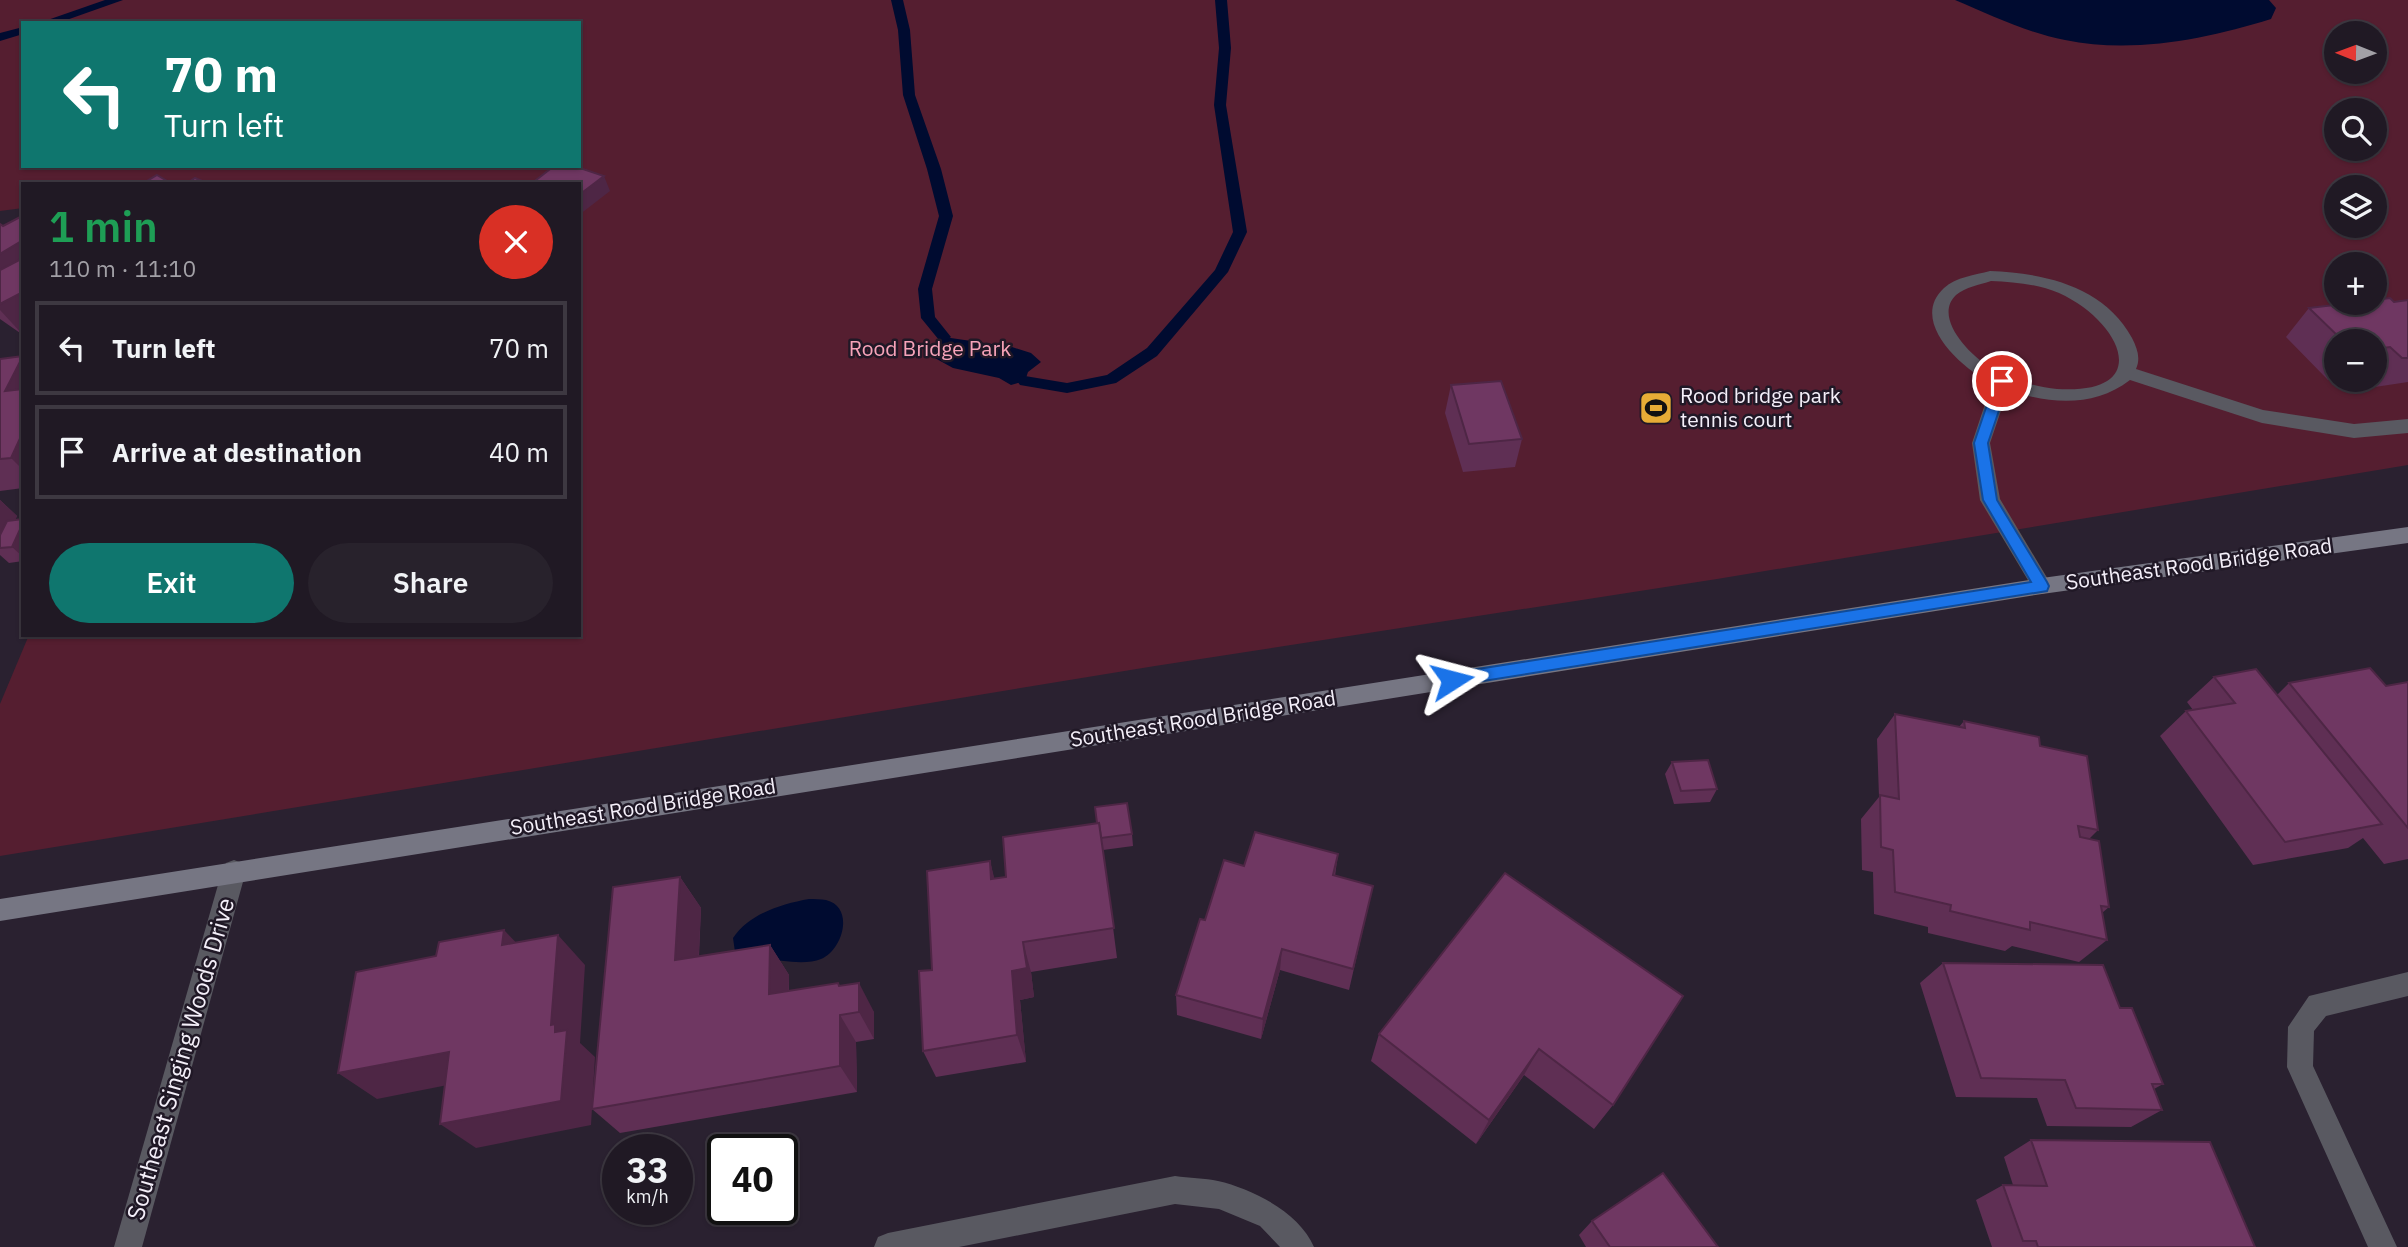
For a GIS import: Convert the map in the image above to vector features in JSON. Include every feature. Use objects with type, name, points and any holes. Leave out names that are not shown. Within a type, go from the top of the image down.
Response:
[{"type":"street","points":[[1990,276],[2018,277],[2047,283],[2071,292],[2104,313],[2126,338],[2130,358],[2126,372],[2106,389],[2081,394],[2031,391],[2002,381],[1979,369],[1958,351],[1944,330],[1940,311],[1945,298],[1962,284],[1990,276]]},
{"type":"street","points":[[2126,372],[2262,416],[2354,431],[2408,426]]},
{"type":"street","points":[[2002,381],[1981,443],[1990,500],[2042,586]]},
{"type":"street","name":"Southeast Rood Bridge Road","points":[[0,910],[2042,586],[2408,535]]},
{"type":"street","name":"Southeast Singing Woods Drive","points":[[128,1247],[234,872]]},
{"type":"street","points":[[2383,1247],[2300,1067],[2301,1027],[2318,1005],[2408,984]]},
{"type":"street","points":[[888,1247],[1175,1190],[1219,1195],[1270,1216],[1300,1247]]},
{"type":"green space","name":"Rood Bridge Park","points":[[0,0],[2408,0],[2408,465],[1717,579],[1155,666],[0,856],[0,704],[28,637],[581,637],[581,182],[21,182],[21,208],[0,211]]},
{"type":"water","points":[[1955,0],[2269,0],[2276,8],[2271,19],[2221,33],[2170,42],[2117,45],[2091,44],[2051,37]]},
{"type":"water","points":[[944,337],[1012,347],[1031,353],[1041,362],[1028,372],[1025,381],[1011,385],[999,378],[953,368],[933,357],[935,348]]},
{"type":"water","points":[[809,899],[826,900],[841,911],[843,929],[829,954],[821,959],[802,962],[735,952],[733,938],[748,922],[777,907]]},
{"type":"building","points":[[551,168],[580,168],[604,176],[581,193],[581,182],[534,182]]},
{"type":"building","points":[[157,175],[169,182],[145,182]]},
{"type":"building","points":[[195,178],[204,182],[189,182]]},
{"type":"building","points":[[21,217],[21,241],[0,254],[0,224],[3,226]]},
{"type":"building","points":[[21,259],[21,293],[0,304],[0,270]]},
{"type":"building","points":[[2387,298],[2394,302],[2408,300],[2408,358],[2402,358],[2387,347],[2387,329],[2331,329],[2309,308],[2324,306],[2324,315],[2387,315]]},
{"type":"building","points":[[21,356],[5,391],[21,389],[21,436],[11,458],[0,459],[0,359]]},
{"type":"building","points":[[1501,381],[1522,439],[1469,444],[1451,385]]},
{"type":"building","points":[[21,519],[21,527],[12,547],[0,548],[0,535],[7,521]]},
{"type":"building","points":[[2370,668],[2386,686],[2408,682],[2408,828],[2289,683]]},
{"type":"building","points":[[2256,669],[2382,824],[2285,842],[2186,711],[2235,703],[2214,677]]},
{"type":"building","points":[[1895,714],[1965,728],[1964,721],[2039,737],[2040,746],[2087,756],[2098,830],[2078,826],[2080,837],[2099,841],[2109,907],[2101,906],[2107,940],[2030,922],[2030,930],[1950,911],[1951,905],[1895,892],[1893,850],[1881,847],[1880,795],[1899,799]]},
{"type":"building","points":[[1708,760],[1717,789],[1681,791],[1672,762]]},
{"type":"building","points":[[1127,803],[1132,834],[1101,838],[1095,807]]},
{"type":"building","points":[[1099,823],[1114,928],[1023,942],[1027,968],[1012,971],[1017,1035],[923,1051],[919,971],[932,970],[927,871],[990,861],[991,879],[1006,877],[1003,837]]},
{"type":"building","points":[[1255,832],[1338,854],[1333,875],[1373,886],[1353,969],[1282,949],[1263,1019],[1176,995],[1200,919],[1205,920],[1224,860],[1244,866]]},
{"type":"building","points":[[1505,873],[1683,996],[1613,1105],[1539,1049],[1489,1120],[1379,1034]]},
{"type":"building","points":[[680,877],[675,960],[770,945],[769,994],[838,983],[839,986],[859,983],[859,1012],[840,1015],[840,1066],[592,1109],[613,887]]},
{"type":"building","points":[[504,930],[502,945],[558,935],[551,1025],[555,1024],[555,1032],[567,1030],[561,1101],[440,1124],[449,1052],[338,1073],[356,972],[436,956],[439,942]]},
{"type":"building","points":[[1943,963],[2103,965],[2120,1008],[2132,1008],[2163,1084],[2152,1084],[2162,1110],[2076,1108],[2065,1080],[1981,1078]]},
{"type":"building","points":[[2031,1140],[2210,1142],[2255,1247],[2038,1247],[2036,1241],[2023,1241],[2003,1185],[2047,1186]]},
{"type":"building","points":[[1663,1173],[1718,1247],[1610,1247],[1592,1221]]},
{"type":"waterway","points":[[51,21],[117,0]]},
{"type":"waterway","points":[[897,0],[904,30],[909,95],[934,169],[946,216],[925,289],[928,318],[944,337]]},
{"type":"waterway","points":[[1025,381],[1067,388],[1111,379],[1152,352],[1221,272],[1240,232],[1220,105],[1225,48],[1221,0]]},
{"type":"waterway","points":[[0,37],[21,31]]},
{"type":"place","name":"Rood bridge park tennis court","points":[[1656,408]]},
{"type":"route","points":[[1452,680],[2042,586],[2011,540],[1990,500],[1981,443],[2002,381]]}]
